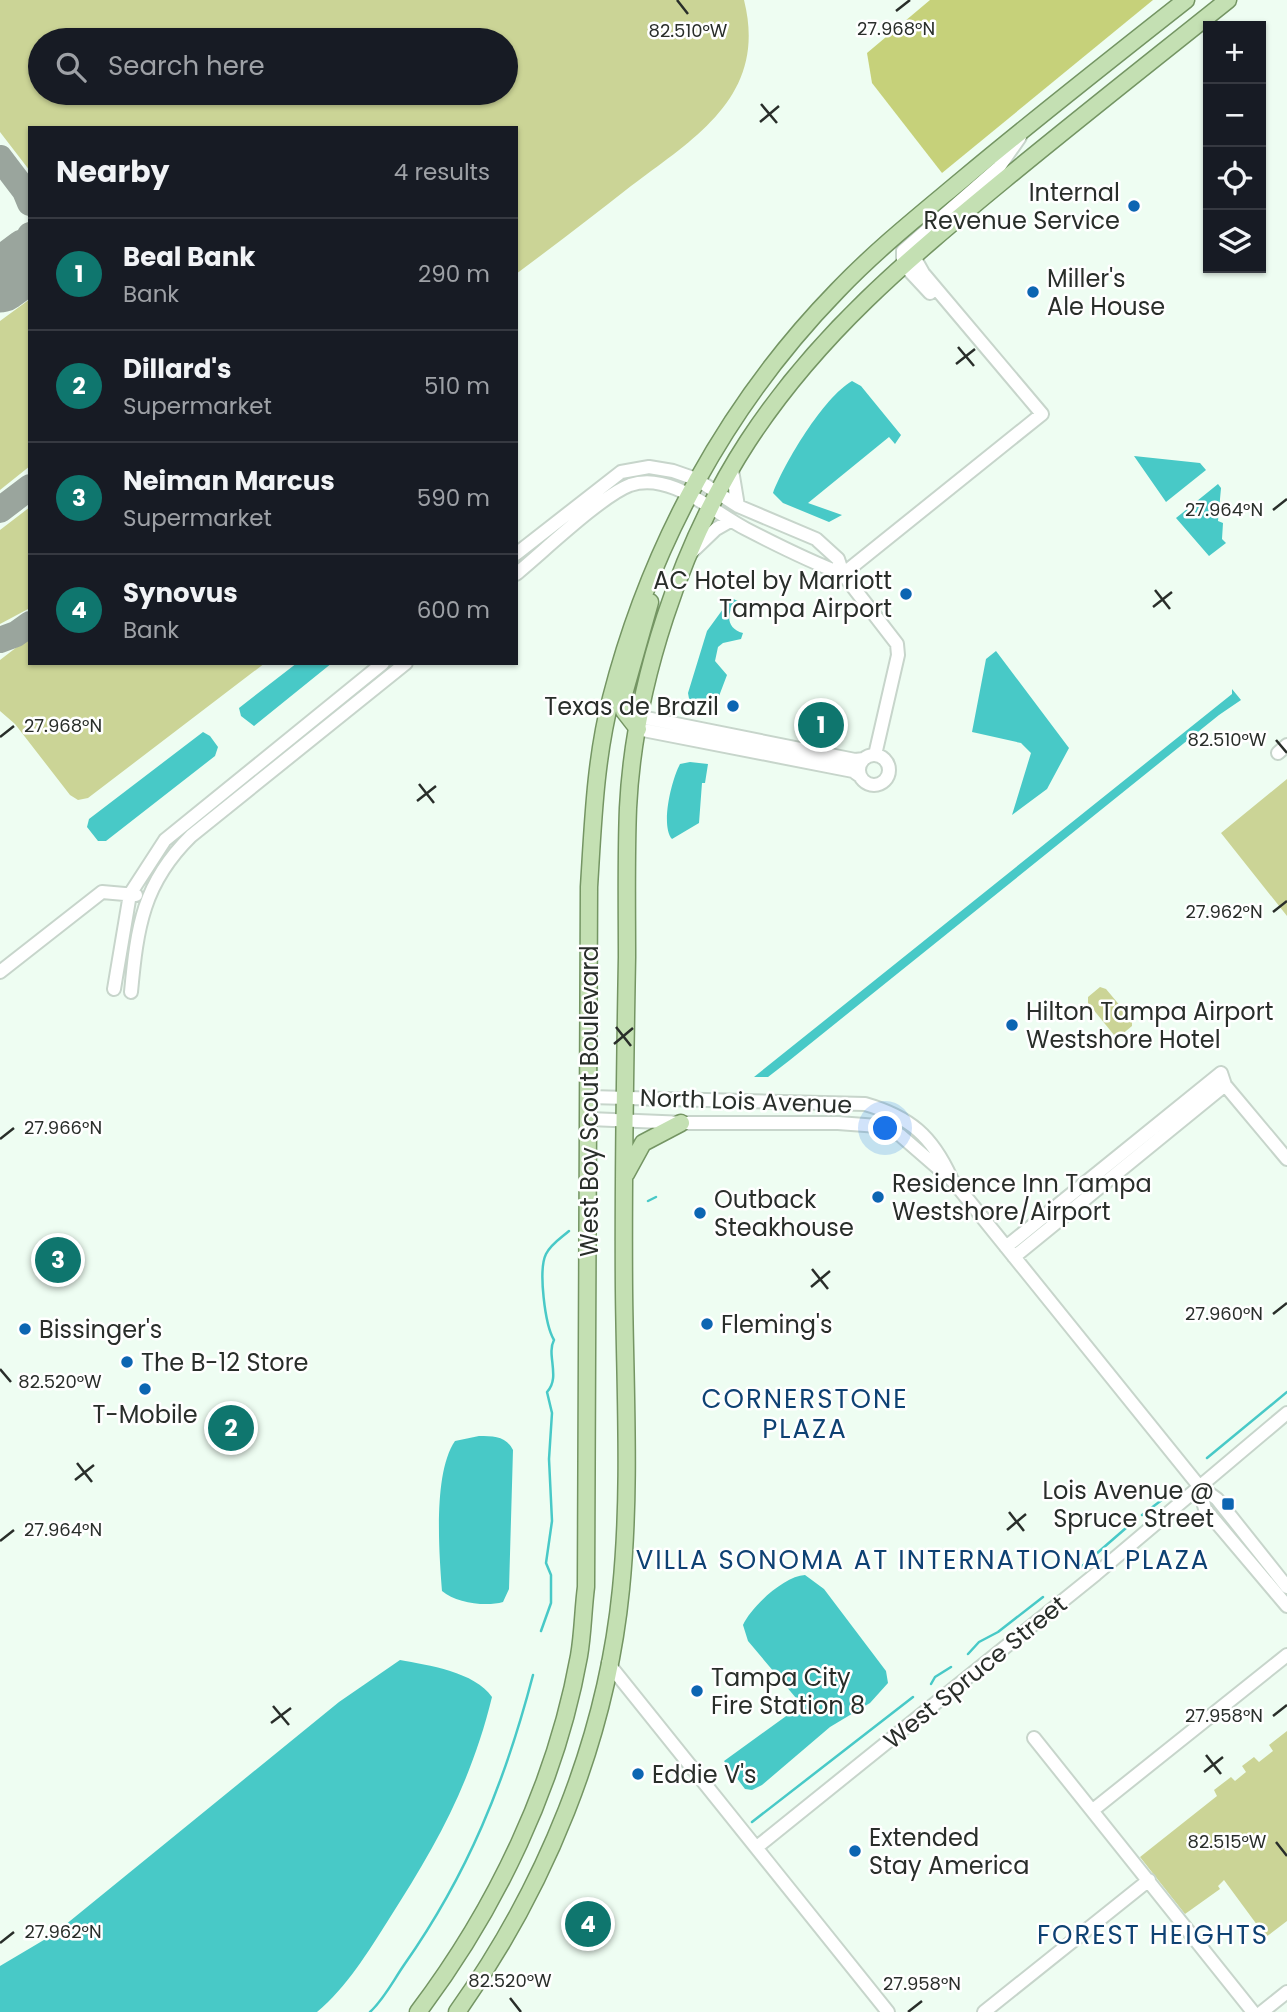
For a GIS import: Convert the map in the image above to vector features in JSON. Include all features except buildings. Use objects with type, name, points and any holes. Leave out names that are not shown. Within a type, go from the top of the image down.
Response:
[{"type":"main road","name":"West Boy Scout Boulevard","points":[[418,2012],[460,1952],[524,1832],[568,1704],[579,1654],[586,1587],[589,887],[594,801],[610,700],[638,605],[696,479],[737,415],[798,334],[837,290],[891,240],[1028,125],[1186,0]]},
{"type":"main road","name":"West Boy Scout Boulevard","points":[[457,2012],[489,1968],[558,1836],[594,1723],[621,1592],[626,1491],[623,1098],[628,806],[640,723],[658,644],[692,552],[718,493],[767,413],[820,345],[908,260],[1228,0]]},
{"type":"main road","points":[[640,723],[624,711],[624,694],[652,597],[651,575]]},
{"type":"main road","points":[[623,1180],[643,1143],[681,1123]]},
{"type":"main road","points":[[579,1654],[608,1663]]},
{"type":"street","points":[[843,574],[1042,414],[903,251],[999,167],[1028,125]]},
{"type":"street","points":[[518,552],[621,472],[649,467],[696,479],[738,506],[816,539],[838,559],[843,574],[897,644],[898,655],[869,757],[859,767],[860,776]]},
{"type":"street","points":[[732,470],[738,506]]},
{"type":"street","points":[[518,572],[602,503],[629,485],[649,481],[688,494],[730,521],[843,574]]},
{"type":"street","points":[[692,552],[716,529],[730,521]]},
{"type":"street","points":[[114,989],[131,894],[165,840],[381,665]]},
{"type":"street","points":[[131,992],[135,946],[146,898],[169,858],[191,836],[404,665]]},
{"type":"street","points":[[640,723],[754,740],[855,761],[869,757],[888,765],[886,779],[872,785],[853,771],[761,753],[640,723]]},
{"type":"street","points":[[754,740],[761,753]]},
{"type":"street","points":[[0,972],[102,892],[146,898]]},
{"type":"street","points":[[1010,1252],[1223,1079],[1287,1158]]},
{"type":"street","name":"North Lois Avenue","points":[[589,1097],[865,1104],[885,1110],[913,1125],[937,1148],[953,1181]]},
{"type":"street","name":"North Lois Avenue","points":[[589,1119],[681,1123],[838,1123],[878,1126],[900,1135],[953,1181],[1199,1486],[1217,1499],[1287,1587]]},
{"type":"street","name":"West Spruce Street","points":[[757,1847],[1089,1580],[1287,1413]]},
{"type":"street","name":"North Lois Avenue","points":[[1199,1486],[1205,1509],[1287,1606]]},
{"type":"street","points":[[1093,1810],[1287,1655]]},
{"type":"street","points":[[608,1663],[888,2012]]},
{"type":"street","points":[[1034,1738],[1253,2012]]},
{"type":"street","points":[[984,2012],[1149,1880]]},
{"type":"street","points":[[1262,2012],[1287,1992]]},
{"type":"green space","points":[[0,0],[744,0],[749,33],[746,62],[736,88],[721,110],[702,131],[679,150],[518,272],[518,126],[28,126],[28,168],[0,132]]},
{"type":"green space","points":[[930,0],[1153,0],[942,173],[872,83],[867,53]]},
{"type":"green space","points":[[28,300],[28,468],[0,490],[0,321]]},
{"type":"green space","points":[[28,509],[28,609],[0,624],[0,530]]},
{"type":"green space","points":[[28,639],[28,665],[262,665],[88,798],[78,800],[70,795],[15,724],[0,711],[0,660]]},
{"type":"green space","points":[[1287,779],[1287,916],[1221,833]]},
{"type":"green space","points":[[1100,987],[1106,989],[1132,1020],[1132,1026],[1120,1036],[1114,1035],[1088,1003],[1088,997]]},
{"type":"green space","points":[[1287,1731],[1287,1921],[1266,1937],[1224,1880],[1218,1886],[1220,1889],[1185,1914],[1140,1857],[1217,1796],[1214,1790],[1231,1777],[1235,1781],[1246,1772],[1242,1766],[1254,1757],[1259,1762],[1273,1751],[1269,1745]]},
{"type":"water","points":[[852,381],[861,386],[901,435],[895,444],[889,437],[808,503],[842,515],[829,522],[783,503],[773,493],[786,465],[817,416],[841,389]]},
{"type":"water","points":[[1134,456],[1200,463],[1206,470],[1166,502]]},
{"type":"water","points":[[1218,484],[1221,488],[1218,521],[1223,523],[1222,539],[1226,543],[1209,556],[1176,518]]},
{"type":"water","points":[[731,598],[738,601],[731,610],[730,623],[743,633],[741,639],[723,643],[718,647],[715,661],[727,675],[716,704],[690,704],[688,693],[707,631]]},
{"type":"water","points":[[996,651],[1069,748],[1047,789],[1012,815],[1031,753],[1021,743],[972,732],[986,659]]},
{"type":"water","points":[[294,665],[330,665],[254,726],[241,716],[239,708]]},
{"type":"water","points":[[1232,689],[1241,700],[790,1060],[768,1077],[754,1077],[1232,694]]},
{"type":"water","points":[[203,732],[210,736],[218,747],[215,756],[106,841],[98,841],[87,827],[89,819]]},
{"type":"water","points":[[680,764],[708,764],[705,783],[702,783],[699,823],[672,839],[667,823],[671,791]]},
{"type":"water","points":[[479,1436],[503,1439],[513,1450],[509,1589],[503,1602],[488,1604],[463,1601],[442,1591],[440,1556],[440,1492],[448,1455],[455,1441]]},
{"type":"water","points":[[805,1575],[824,1589],[886,1671],[888,1683],[870,1703],[830,1727],[762,1785],[752,1790],[745,1789],[724,1761],[789,1714],[797,1704],[796,1698],[748,1641],[743,1625],[769,1594],[788,1581]]},
{"type":"water","points":[[400,1660],[437,1667],[463,1676],[484,1688],[492,1697],[474,1758],[437,1839],[365,1956],[338,1992],[317,2012],[0,2012],[0,1966],[54,1934],[339,1702]]},
{"type":"waterway","points":[[648,1201],[656,1197]]},
{"type":"waterway","points":[[541,1631],[551,1603],[551,1575],[546,1563],[552,1521],[549,1459],[552,1413],[547,1392],[553,1380],[554,1340],[545,1310],[543,1272],[548,1250],[569,1231]]},
{"type":"waterway","points":[[1207,1458],[1287,1392]]},
{"type":"waterway","points":[[1142,1515],[1171,1493]]},
{"type":"waterway","points":[[1080,1568],[1126,1528]]},
{"type":"waterway","points":[[968,1654],[979,1642],[998,1632],[1043,1597]]},
{"type":"waterway","points":[[931,1684],[935,1677],[951,1667]]},
{"type":"waterway","points":[[370,2012],[384,1996],[427,1931],[466,1861],[497,1790],[533,1675]]},
{"type":"waterway","points":[[752,1822],[913,1697]]},
{"type":"taxiway","points":[[0,158],[28,198]]},
{"type":"taxiway","points":[[17,269],[28,240]]},
{"type":"taxiway","points":[[0,510],[28,489]]},
{"type":"taxiway","points":[[0,640],[28,625]]},
{"type":"runway","points":[[0,281],[28,260]]},
{"type":"place","name":"Internal Revenue Service","points":[[1134,206]]},
{"type":"place","name":"Miller's Ale House","points":[[1033,292]]},
{"type":"place","name":"AC Hotel by Marriott Tampa Airport","points":[[906,594]]},
{"type":"place","name":"Texas de Brazil","points":[[733,706]]},
{"type":"place","name":"Beal Bank","points":[[821,725]]},
{"type":"place","name":"Hilton Tampa Airport Westshore Hotel","points":[[1012,1025]]},
{"type":"place","name":"Residence Inn Tampa Westshore/Airport","points":[[878,1197]]},
{"type":"place","name":"Outback Steakhouse","points":[[700,1213]]},
{"type":"place","name":"Neiman Marcus","points":[[58,1260]]},
{"type":"place","name":"Fleming's","points":[[707,1324]]},
{"type":"place","name":"Bissinger's","points":[[25,1329]]},
{"type":"place","name":"The B-12 Store","points":[[127,1362]]},
{"type":"place","name":"T-Mobile","points":[[145,1389]]},
{"type":"place","name":"Dillard's","points":[[231,1428]]},
{"type":"place","name":"Lois Avenue @ Spruce Street","points":[[1228,1504]]},
{"type":"place","name":"Tampa City Fire Station 8","points":[[697,1691]]},
{"type":"place","name":"Eddie V's","points":[[638,1774]]},
{"type":"place","name":"Extended Stay America","points":[[855,1851]]},
{"type":"place","name":"Synovus","points":[[588,1924]]},
{"type":"district","name":"CORNERSTONE PLAZA","points":[[805,1414]]},
{"type":"district","name":"VILLA SONOMA AT INTERNATIONAL PLAZA","points":[[923,1560]]},
{"type":"district","name":"FOREST HEIGHTS","points":[[1153,1935]]}]
